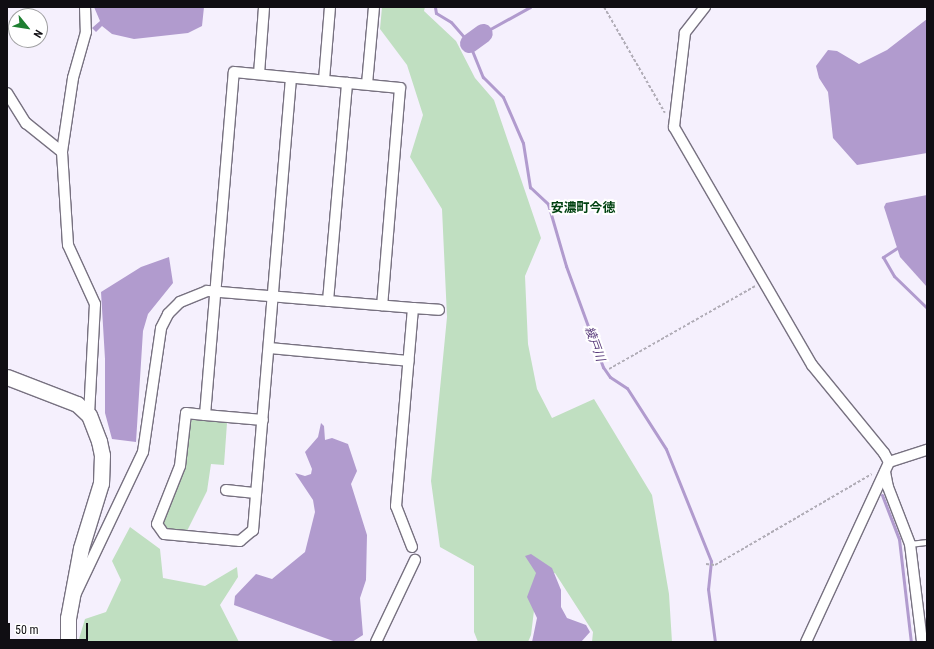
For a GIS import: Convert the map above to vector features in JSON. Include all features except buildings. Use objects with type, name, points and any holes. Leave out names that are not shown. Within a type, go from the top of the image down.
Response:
[{"type":"street","points":[[68,642],[68,618],[81,548],[102,483],[102,455],[89,415],[94,304],[68,245],[62,152],[73,78],[86,32],[85,7]]},
{"type":"street","points":[[259,74],[264,7]]},
{"type":"street","points":[[324,80],[330,7]]},
{"type":"street","points":[[366,84],[374,7]]},
{"type":"street","points":[[704,7],[685,33],[674,127],[812,365],[884,453],[887,467],[888,487],[910,544],[922,642]]},
{"type":"street","points":[[205,415],[234,72],[400,88],[382,305]]},
{"type":"street","points":[[263,420],[186,413],[180,466],[157,524],[164,534],[240,542],[253,530],[263,420],[291,78]]},
{"type":"street","points":[[328,301],[347,83]]},
{"type":"street","points":[[7,93],[26,123],[62,152]]},
{"type":"street","points":[[72,602],[143,452],[161,328],[168,314],[180,302],[199,292],[215,291],[439,310]]},
{"type":"street","points":[[412,547],[396,506],[413,308]]},
{"type":"street","points":[[269,348],[408,361]]},
{"type":"street","points":[[7,376],[67,399],[89,415]]},
{"type":"street","points":[[806,642],[887,467],[927,450]]},
{"type":"street","points":[[226,490],[256,493]]},
{"type":"street","points":[[376,642],[415,560]]},
{"type":"lane","points":[[910,544],[927,542]]},
{"type":"path","points":[[604,7],[674,127]]},
{"type":"path","points":[[610,369],[763,282]]},
{"type":"path","points":[[706,564],[715,565],[874,473],[887,467]]},
{"type":"green space","points":[[382,7],[425,7],[424,11],[456,41],[475,78],[494,100],[541,238],[525,276],[528,344],[537,389],[552,418],[594,399],[652,495],[669,594],[672,642],[592,642],[593,632],[555,573],[538,578],[531,635],[528,642],[478,642],[474,632],[474,566],[440,547],[431,481],[447,317],[442,209],[410,157],[423,115],[407,65],[380,29]]},
{"type":"green space","points":[[194,419],[227,423],[224,465],[211,464],[207,491],[187,531],[167,530],[163,523],[184,465],[191,421]]},
{"type":"green space","points":[[130,527],[160,549],[163,578],[205,586],[237,567],[238,577],[220,605],[239,642],[78,642],[85,619],[106,612],[121,580],[112,561]]},
{"type":"shaded area","points":[[94,7],[204,7],[202,26],[188,33],[134,39],[112,34],[102,26],[96,32],[92,28],[100,21]]},
{"type":"shaded area","points":[[927,19],[927,153],[857,165],[833,138],[828,92],[819,78],[816,66],[828,50],[837,51],[859,64],[887,50]]},
{"type":"shaded area","points":[[927,195],[927,287],[900,257],[884,207],[886,203]]},
{"type":"shaded area","points":[[169,257],[173,283],[148,314],[143,331],[136,442],[112,439],[105,413],[105,359],[101,292],[141,267]]},
{"type":"shaded area","points":[[321,423],[324,426],[325,440],[332,438],[348,444],[357,471],[351,484],[367,535],[366,580],[360,598],[363,635],[352,642],[336,642],[234,605],[235,596],[256,574],[272,579],[305,552],[315,512],[313,500],[295,473],[305,476],[311,474],[312,469],[305,452],[318,437]]},
{"type":"shaded area","points":[[531,554],[552,568],[561,590],[561,607],[567,618],[586,625],[590,632],[581,642],[532,642],[537,618],[527,597],[536,573],[525,556]]},
{"type":"waterway","name":"綾戸川","points":[[435,7],[436,13],[451,22],[469,43],[483,77],[503,97],[523,143],[530,187],[548,204],[566,266],[603,367],[610,377],[627,388],[666,449],[711,561],[708,589],[715,642]]},
{"type":"waterway","points":[[483,33],[530,7]]},
{"type":"waterway","name":"綾戸川","points":[[469,43],[483,33]]},
{"type":"waterway","points":[[897,248],[883,257],[894,276],[927,308]]},
{"type":"waterway","points":[[882,495],[899,539],[911,642]]},
{"type":"district","name":"安濃町今徳","points":[[583,208]]}]
